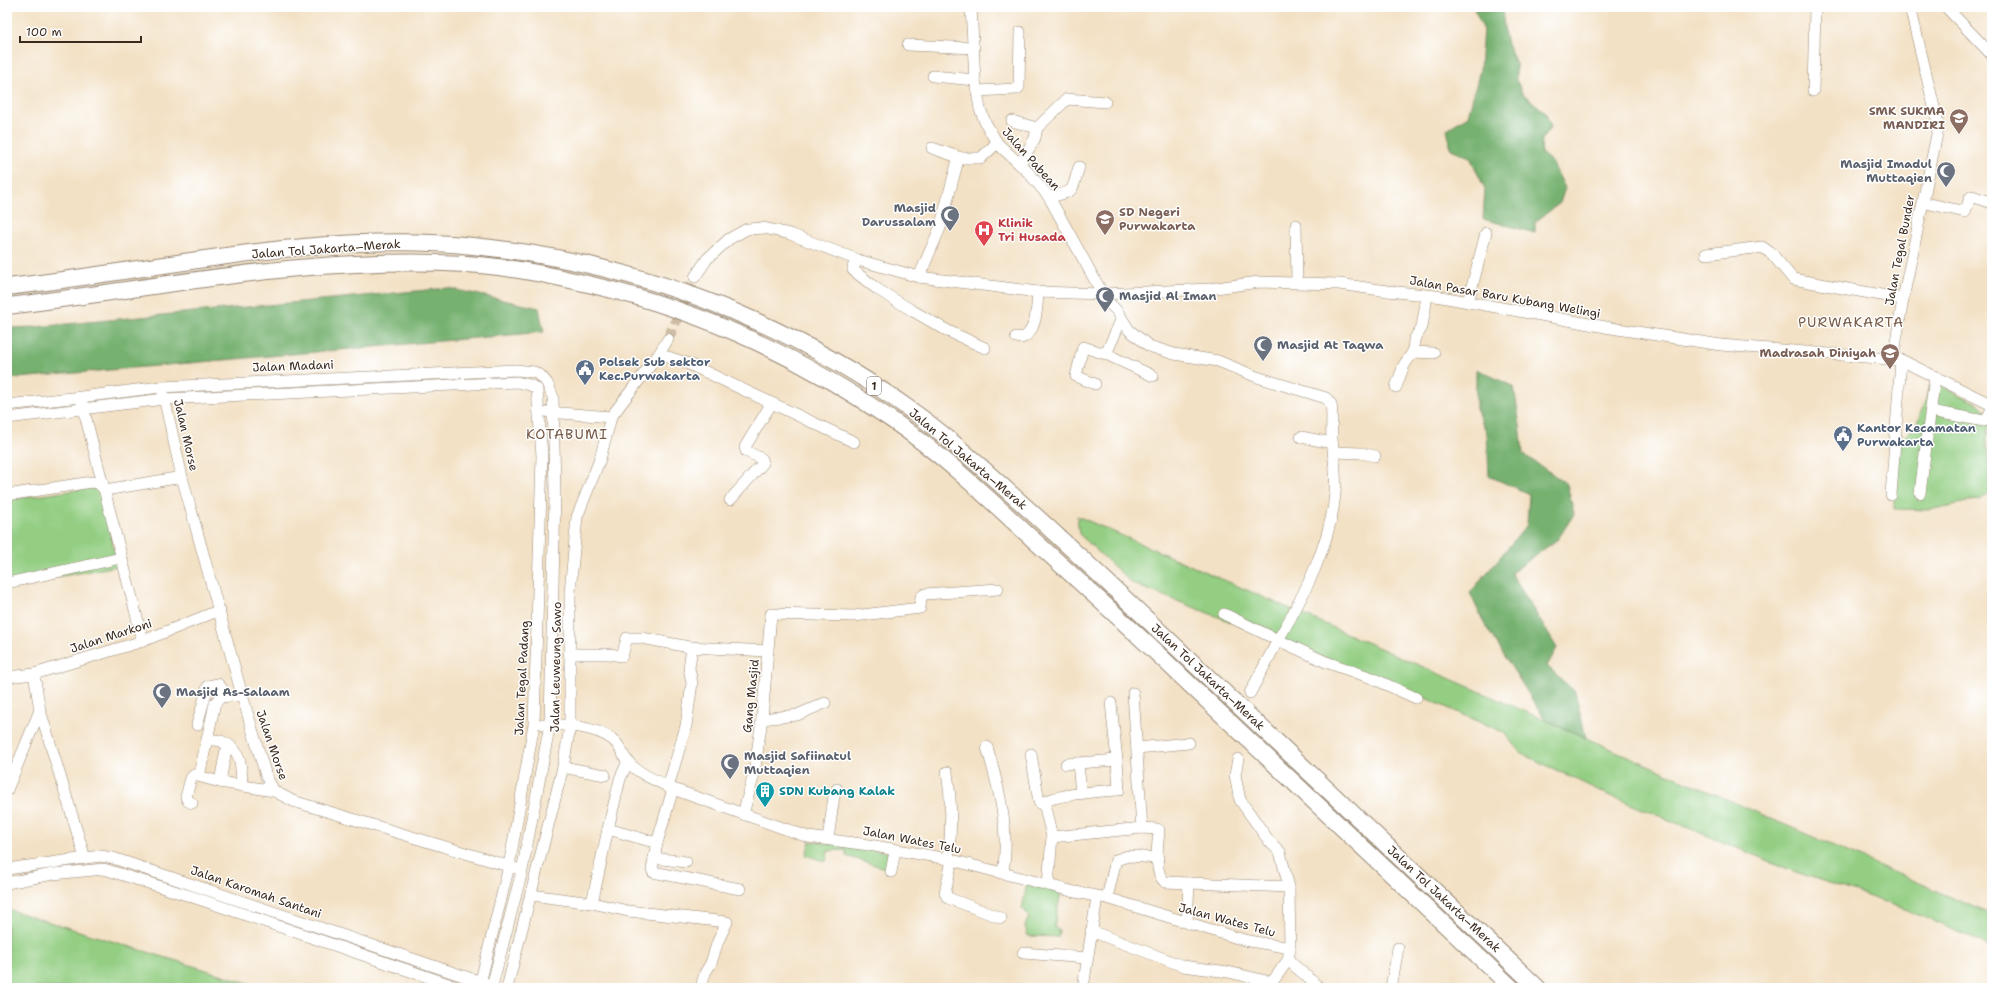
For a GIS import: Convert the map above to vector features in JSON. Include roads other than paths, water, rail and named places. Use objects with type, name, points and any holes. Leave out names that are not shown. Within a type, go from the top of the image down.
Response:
[{"type":"highway","name":"Jalan Tol Jakarta–Merak","points":[[7,287],[267,251],[352,244],[412,243],[470,245],[572,260],[636,276],[697,296],[778,330],[831,358],[908,408],[968,455],[1078,553],[1538,988]]},
{"type":"highway","name":"Jalan Tol Jakarta–Merak","points":[[7,306],[214,277],[307,268],[394,262],[467,264],[535,272],[608,288],[670,307],[744,335],[809,367],[895,421],[974,485],[1148,644],[1512,988]]},
{"type":"street","name":"Jalan Pabean","points":[[971,7],[976,85],[985,122],[997,143],[1020,164],[1049,197],[1103,294],[1129,330],[1149,346],[1180,356],[1218,361],[1257,377],[1326,398],[1332,409],[1336,492],[1333,511],[1325,540],[1302,594],[1250,693]]},
{"type":"street","points":[[1813,91],[1815,7]]},
{"type":"street","name":"Jalan Tegal Bunder","points":[[1892,496],[1897,360],[1903,299],[1938,124],[1910,7]]},
{"type":"street","points":[[1946,7],[1992,55]]},
{"type":"street","points":[[933,76],[976,85],[1016,89],[1018,87],[1020,32]]},
{"type":"street","points":[[908,45],[974,48]]},
{"type":"street","points":[[1020,164],[1032,144],[1037,128],[1067,99],[1105,102]]},
{"type":"street","points":[[1012,121],[1037,128]]},
{"type":"street","points":[[932,148],[961,158],[981,158],[997,143]]},
{"type":"street","points":[[919,277],[940,228],[958,160],[961,158]]},
{"type":"street","points":[[1049,197],[1072,190],[1079,167]]},
{"type":"street","points":[[1922,202],[1965,212],[1971,197],[1992,203]]},
{"type":"street","points":[[1296,225],[1297,282]]},
{"type":"street","name":"Jalan Pasar Baru Kubang Welingi","points":[[695,277],[703,264],[723,243],[739,233],[756,228],[775,229],[785,232],[858,260],[919,277],[1038,292],[1103,294],[1209,289],[1258,282],[1339,284],[1468,302],[1611,328],[1721,345],[1789,352],[1843,354],[1897,360],[1935,376],[1992,407]]},
{"type":"street","points":[[1468,302],[1486,233]]},
{"type":"street","points":[[1706,254],[1762,247],[1772,254],[1793,279],[1903,299]]},
{"type":"street","points":[[858,260],[853,267],[853,270],[877,289],[948,331],[985,348]]},
{"type":"street","points":[[1016,337],[1022,338],[1030,332],[1034,320],[1038,292]]},
{"type":"street","points":[[1396,387],[1404,365],[1414,352],[1414,340],[1422,327],[1427,296]]},
{"type":"street","points":[[1106,354],[1121,320]]},
{"type":"street","points":[[7,418],[164,399],[517,382],[530,384],[537,389],[539,412],[611,417],[659,354],[668,339]]},
{"type":"street","points":[[1095,384],[1076,376],[1083,347],[1106,354],[1153,376]]},
{"type":"street","points":[[1414,352],[1434,353]]},
{"type":"street","points":[[659,354],[689,364],[854,442]]},
{"type":"street","name":"Jalan Madani","points":[[7,404],[81,398],[161,386],[516,370],[534,372],[547,383]]},
{"type":"street","points":[[1920,493],[1935,376]]},
{"type":"street","points":[[495,987],[522,871],[550,724],[554,412],[553,397],[547,383],[537,389]]},
{"type":"street","name":"Jalan Morse","points":[[161,386],[182,477],[220,610],[242,695],[266,776],[274,791],[293,801],[522,871]]},
{"type":"street","points":[[81,398],[143,641]]},
{"type":"street","points":[[730,500],[763,463],[762,459],[746,451],[745,447],[771,404]]},
{"type":"street","points":[[1931,411],[1984,421],[1987,420],[1992,407]]},
{"type":"street","name":"Jalan Tegal Padang","points":[[480,985],[509,866],[534,724],[542,456],[539,412]]},
{"type":"street","name":"Jalan Leuweung Sawo","points":[[507,988],[563,767],[570,727],[570,592],[574,533],[577,517],[600,458],[611,417]]},
{"type":"street","points":[[1301,437],[1333,447],[1375,456]]},
{"type":"street","points":[[542,456],[554,456]]},
{"type":"street","points":[[105,490],[182,477]]},
{"type":"street","points":[[7,495],[92,482],[98,483],[105,490]]},
{"type":"street","points":[[7,584],[121,558]]},
{"type":"street","name":"Gang Masjid","points":[[743,814],[754,774],[762,719],[771,614],[854,616],[920,608],[921,597],[925,594],[998,589]]},
{"type":"street","name":"Jalan Markoni","points":[[7,677],[34,674],[143,641],[220,610]]},
{"type":"street","points":[[1224,614],[1326,662],[1372,678],[1416,698]]},
{"type":"street","points":[[569,654],[609,654],[622,656],[627,638],[642,638],[691,647],[768,651]]},
{"type":"street","points":[[691,647],[689,668],[692,683],[686,726],[654,858],[653,872],[740,889]]},
{"type":"street","points":[[34,674],[40,710],[85,858]]},
{"type":"street","points":[[197,725],[208,686],[218,684],[223,690],[225,696]]},
{"type":"street","points":[[1133,693],[1142,828]]},
{"type":"street","points":[[199,776],[215,703],[219,698],[225,696],[242,695]]},
{"type":"street","points":[[762,719],[797,715],[825,703]]},
{"type":"street","points":[[1044,806],[1046,802],[1081,794],[1119,790],[1111,703]]},
{"type":"street","points":[[7,790],[40,710]]},
{"type":"street","name":"Jalan Wates Telu","points":[[534,724],[550,724],[593,730],[607,736],[623,750],[628,761],[652,779],[671,788],[808,837],[869,845],[950,860],[1102,897],[1244,940],[1290,948]]},
{"type":"street","points":[[208,739],[221,741],[233,747],[241,762],[242,786]]},
{"type":"street","points":[[1137,748],[1189,743]]},
{"type":"street","points":[[220,782],[227,744]]},
{"type":"street","points":[[987,747],[1006,828],[1006,851],[1003,873]]},
{"type":"street","points":[[1031,754],[1039,802],[1044,806],[1052,838],[1048,885]]},
{"type":"street","points":[[1091,931],[1183,966],[1228,972],[1270,985],[1288,960],[1290,948],[1289,887],[1280,852],[1269,841],[1240,800],[1235,775],[1238,759]]},
{"type":"street","points":[[1066,764],[1117,760]]},
{"type":"street","points":[[592,902],[620,779],[628,761]]},
{"type":"street","points":[[1078,763],[1081,794]]},
{"type":"street","points":[[563,767],[605,775]]},
{"type":"street","points":[[947,772],[952,802],[952,832],[950,860],[945,893],[948,898],[1001,918]]},
{"type":"street","points":[[192,802],[188,801],[186,798],[191,778],[194,775],[220,782],[274,791]]},
{"type":"street","points":[[828,840],[834,796],[837,789]]},
{"type":"street","points":[[1052,838],[1142,828],[1159,830],[1159,875],[1165,882],[1289,887]]},
{"type":"street","points":[[608,829],[658,843]]},
{"type":"street","points":[[891,872],[895,851]]},
{"type":"street","name":"Jalan Karomah Santani","points":[[7,869],[100,856],[113,858],[195,892],[332,944],[460,988]]},
{"type":"street","points":[[1083,988],[1091,931],[1116,860],[1139,856],[1158,858]]},
{"type":"street","points":[[654,858],[686,862]]},
{"type":"street","name":"Jalan Karomah Santani","points":[[7,883],[53,874],[104,869],[195,892],[336,933],[480,985],[495,987]]},
{"type":"street","points":[[1187,923],[1189,910],[1189,883]]},
{"type":"street","points":[[531,895],[592,902],[628,911],[727,922],[718,941],[711,963],[705,973],[701,988]]},
{"type":"street","points":[[332,944],[336,933]]},
{"type":"street","points":[[1390,988],[1398,948]]},
{"type":"street","points":[[1023,953],[1087,958]]},
{"type":"street","points":[[1288,960],[1320,988]]},
{"type":"tunnel","points":[[668,339],[695,277]]},
{"type":"place","name":"SMK SUKMA MANDIRI","points":[[1959,135]]},
{"type":"place","name":"Masjid Imadul Muttaqien","points":[[1946,188]]},
{"type":"place","name":"Masjid Darussalam","points":[[950,232]]},
{"type":"place","name":"SD Negeri Purwakarta","points":[[1105,236]]},
{"type":"place","name":"Klinik Tri Husada","points":[[984,247]]},
{"type":"place","name":"Masjid Al Iman","points":[[1105,313]]},
{"type":"place","name":"Masjid At Taqwa","points":[[1263,362]]},
{"type":"place","name":"Madrasah Diniyah","points":[[1890,370]]},
{"type":"place","name":"Polsek Sub sektor Kec.Purwakarta","points":[[585,386]]},
{"type":"place","name":"Kantor Kecamatan Purwakarta","points":[[1843,452]]},
{"type":"place","name":"Masjid As-Salaam","points":[[162,709]]},
{"type":"place","name":"Masjid Safiinatul Muttaqien","points":[[730,780]]},
{"type":"place","name":"SDN Kubang Kalak","points":[[765,808]]},
{"type":"district","name":"PURWAKARTA","points":[[1851,322]]},
{"type":"district","name":"KOTABUMI","points":[[567,434]]}]
